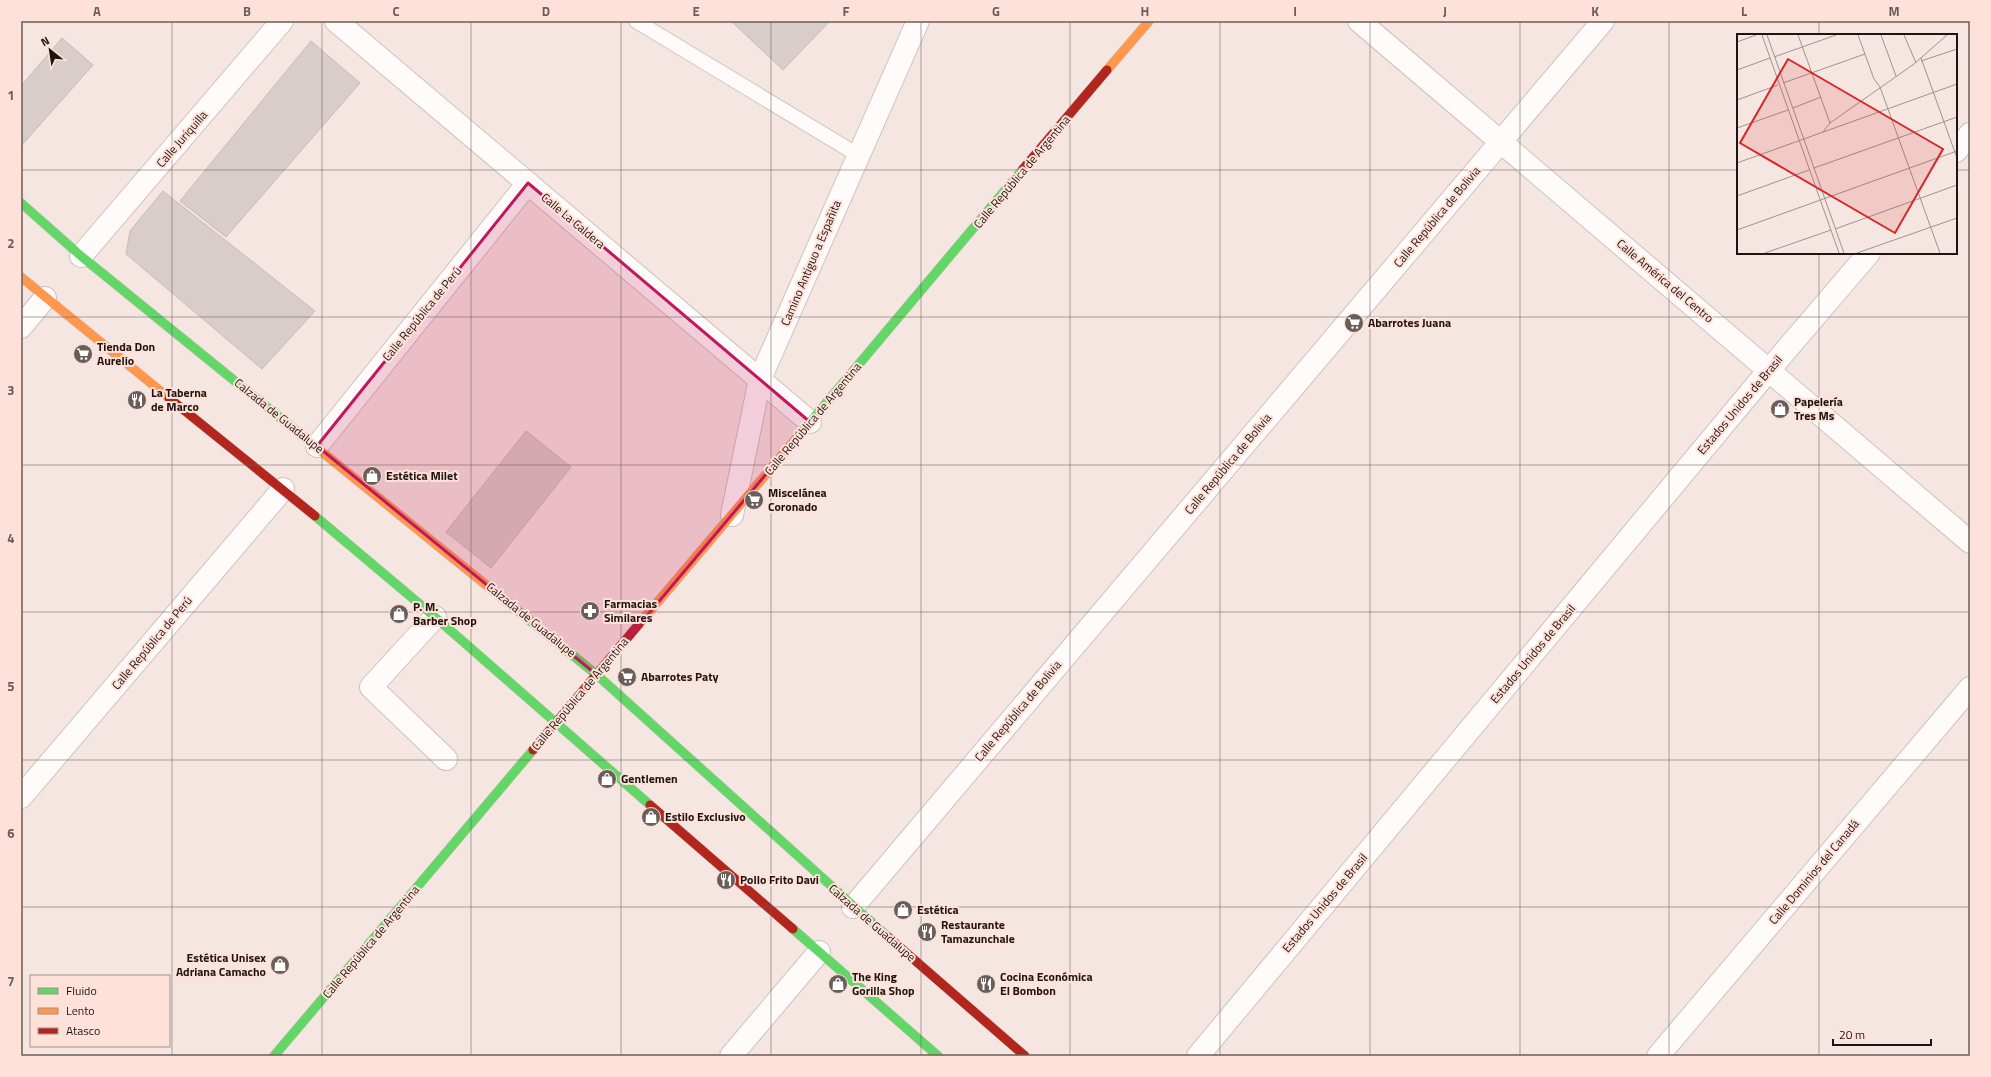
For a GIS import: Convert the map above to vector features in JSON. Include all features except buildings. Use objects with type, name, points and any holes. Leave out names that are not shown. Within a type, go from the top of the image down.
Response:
[{"type":"main road","name":"Calle República de Argentina","points":[[274,1056],[1149,21]]},
{"type":"main road","name":"Calzada de Guadalupe","points":[[21,203],[81,256],[597,674],[852,907],[1025,1056]]},
{"type":"main road","points":[[21,277],[45,298],[283,489],[435,617],[938,1056]]},
{"type":"street","name":"Calle Juriquilla","points":[[81,256],[282,21]]},
{"type":"street","name":"Calle La Caldera","points":[[336,21],[810,422]]},
{"type":"street","name":"Camino Antiguo a Españita","points":[[732,515],[760,380],[918,21]]},
{"type":"street","name":"Calle América del Centro","points":[[1359,21],[1970,542]]},
{"type":"street","name":"Calle República de Bolivia","points":[[852,907],[1603,21]]},
{"type":"street","points":[[1957,150],[1970,134]]},
{"type":"street","name":"Calle República de Perú","points":[[317,446],[528,183]]},
{"type":"street","name":"Estados Unidos de Brasil","points":[[1198,1056],[1769,370],[1868,254]]},
{"type":"street","points":[[21,327],[45,298]]},
{"type":"street","name":"Calle República de Perú","points":[[21,797],[283,489]]},
{"type":"street","points":[[435,617],[370,687],[446,758]]},
{"type":"street","name":"Calle Dominios del Canadá","points":[[1658,1056],[1970,688]]},
{"type":"street","points":[[731,1056],[820,952]]},
{"type":"lane","points":[[636,21],[858,155]]},
{"type":"highlighted area","points":[[528,183],[810,422],[597,675],[317,446]]},
{"type":"traffic: fast","points":[[801,433],[1023,169]]},
{"type":"traffic: fast","points":[[21,203],[81,256],[316,447]]},
{"type":"traffic: fast","points":[[315,516],[435,617],[650,805]]},
{"type":"traffic: fast","points":[[507,602],[597,675],[888,937]]},
{"type":"traffic: fast","points":[[274,1056],[533,750]]},
{"type":"traffic: fast","points":[[793,929],[938,1056]]},
{"type":"traffic: slow","points":[[1107,70],[1149,21]]},
{"type":"traffic: slow","points":[[21,277],[169,398]]},
{"type":"traffic: slow","points":[[639,624],[801,433]]},
{"type":"traffic: slow","points":[[316,447],[507,602]]},
{"type":"traffic: jam","points":[[1023,169],[1107,70]]},
{"type":"traffic: jam","points":[[169,398],[315,516]]},
{"type":"traffic: jam","points":[[533,750],[639,624]]},
{"type":"traffic: jam","points":[[650,805],[793,929]]},
{"type":"traffic: jam","points":[[888,937],[1025,1056]]},
{"type":"place","name":"Abarrotes Juana","points":[[1354,323]]},
{"type":"place","name":"Tienda Don Aurelio","points":[[83,354]]},
{"type":"place","name":"La Taberna de Marco","points":[[137,400]]},
{"type":"place","name":"Papelería Tres Ms","points":[[1780,409]]},
{"type":"place","name":"Estética Milet","points":[[372,476]]},
{"type":"place","name":"Miscelánea Coronado","points":[[754,500]]},
{"type":"place","name":"Farmacias Similares","points":[[590,611]]},
{"type":"place","name":"P. M. Barber Shop","points":[[399,614]]},
{"type":"place","name":"Abarrotes Paty","points":[[627,677]]},
{"type":"place","name":"Gentlemen","points":[[607,779]]},
{"type":"place","name":"Estilo Exclusivo","points":[[651,817]]},
{"type":"place","name":"Pollo Frito Davi","points":[[726,880]]},
{"type":"place","name":"Estética","points":[[903,910]]},
{"type":"place","name":"Restaurante Tamazunchale","points":[[927,932]]},
{"type":"place","name":"Estética Unisex Adriana Camacho","points":[[280,965]]},
{"type":"place","name":"The King Gorilla Shop","points":[[838,984]]},
{"type":"place","name":"Cocina Económica El Bombon","points":[[986,984]]}]
